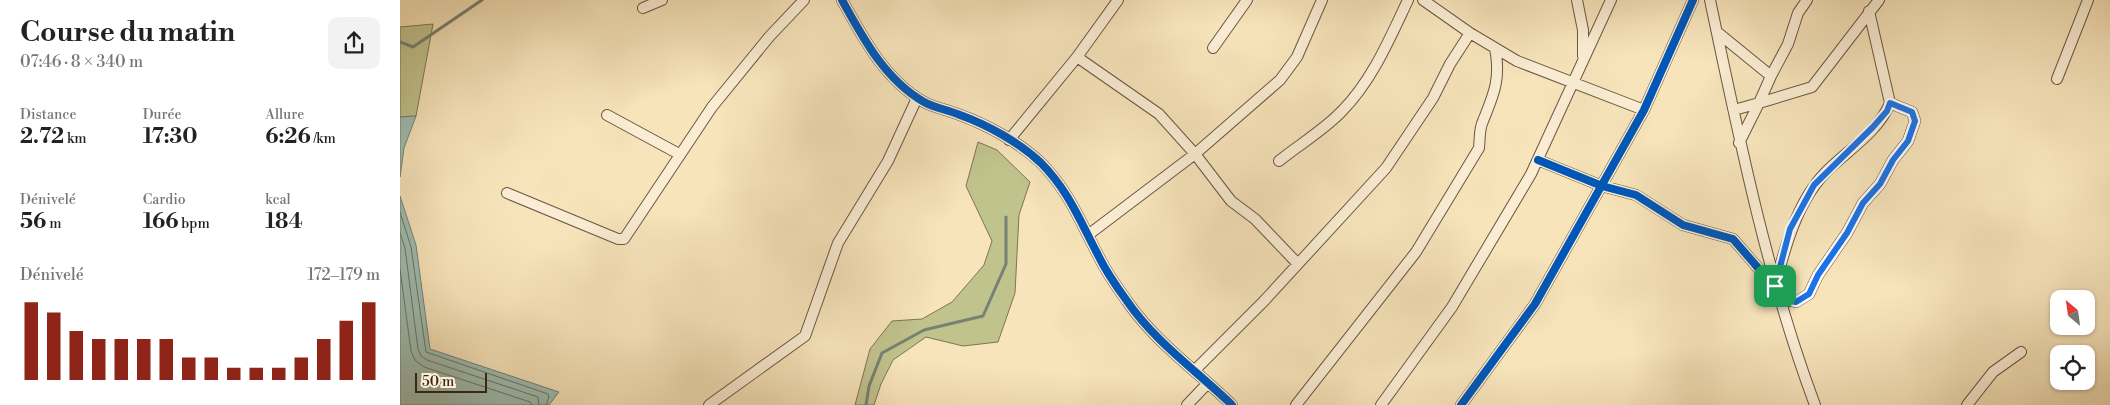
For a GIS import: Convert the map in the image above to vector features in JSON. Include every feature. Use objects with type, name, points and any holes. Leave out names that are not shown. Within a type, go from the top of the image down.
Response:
[{"type":"street","points":[[643,8],[662,0]]},
{"type":"street","points":[[508,193],[618,239],[624,239],[679,154],[737,75],[804,0]]},
{"type":"street","points":[[842,0],[871,50],[899,84],[926,104],[969,119],[1028,152],[1057,181],[1071,201],[1111,278],[1128,303],[1147,326],[1232,405]]},
{"type":"street","points":[[1008,140],[1077,57],[1118,0]]},
{"type":"street","points":[[1213,48],[1247,0]]},
{"type":"street","points":[[1088,235],[1195,154],[1264,96],[1290,69],[1322,0]]},
{"type":"street","points":[[1279,161],[1335,118],[1353,98],[1382,54],[1408,0]]},
{"type":"street","points":[[1423,0],[1470,33],[1525,64],[1644,110]]},
{"type":"street","points":[[1577,0],[1583,30],[1582,66]]},
{"type":"street","points":[[1381,405],[1457,299],[1538,160],[1611,0]]},
{"type":"street","points":[[1461,405],[1535,304],[1644,110],[1693,0]]},
{"type":"street","points":[[1710,0],[1734,110],[1739,143],[1775,286],[1786,315],[1795,353],[1815,405]]},
{"type":"street","points":[[1739,143],[1788,44],[1798,13],[1807,0]]},
{"type":"street","points":[[1734,110],[1785,93],[1812,87],[1879,0]]},
{"type":"street","points":[[2057,79],[2088,0]]},
{"type":"street","points":[[1775,286],[1790,229],[1814,185],[1873,127],[1887,111],[1890,103],[1869,12]]},
{"type":"street","points":[[1717,32],[1771,76]]},
{"type":"street","points":[[1194,371],[1264,301],[1386,168],[1433,98],[1450,64],[1470,33]]},
{"type":"street","points":[[1296,405],[1416,252],[1479,148],[1481,128],[1494,96],[1497,79],[1495,48]]},
{"type":"street","points":[[1077,57],[1148,105],[1195,154],[1231,201],[1255,219],[1297,263]]},
{"type":"street","points":[[709,405],[805,336],[838,243],[888,162],[917,98]]},
{"type":"street","points":[[1538,160],[1602,186],[1642,198],[1667,217],[1683,226],[1733,239],[1785,299],[1796,302],[1809,294],[1818,275],[1847,233],[1863,203],[1880,184],[1893,160],[1908,141],[1915,121],[1912,112],[1890,103]]},
{"type":"street","points":[[607,115],[679,154]]},
{"type":"street","points":[[1967,405],[1993,372],[2021,352]]},
{"type":"street","points":[[1187,405],[1208,383]]},
{"type":"green space","points":[[433,24],[416,116],[400,117],[400,27]]},
{"type":"green space","points":[[978,142],[997,150],[1030,182],[1019,215],[1015,293],[998,342],[963,346],[926,337],[893,360],[881,384],[874,405],[855,405],[870,349],[892,321],[922,319],[952,302],[984,265],[992,241],[966,186]]},
{"type":"water","points":[[416,116],[404,148],[400,177],[400,117]]},
{"type":"water","points":[[400,196],[416,245],[430,349],[559,392],[549,405],[400,405]]},
{"type":"waterway","points":[[400,42],[413,47],[482,0]]},
{"type":"waterway","points":[[866,405],[869,386],[882,353],[924,330],[983,316],[1006,264],[1006,217]]},
{"type":"cycle path","points":[[842,0],[876,57],[886,70],[910,93],[928,104],[971,119],[992,129],[1023,148],[1041,163],[1066,195],[1107,272],[1138,316],[1163,343],[1232,405]]},
{"type":"cycle path","points":[[1461,405],[1535,304],[1644,110],[1693,0]]},
{"type":"cycle path","points":[[1538,160],[1602,186],[1636,195],[1683,225],[1733,239],[1785,299],[1796,302],[1809,294],[1818,275],[1847,233],[1863,203],[1880,184],[1893,160],[1908,141],[1915,121],[1912,112],[1890,103]]},
{"type":"route","points":[[1890,103],[1912,112],[1915,121],[1908,141],[1893,160],[1880,184],[1863,203],[1847,233],[1818,275],[1809,294],[1796,302],[1785,299],[1775,286],[1790,229],[1814,185],[1825,172],[1839,161],[1873,127],[1887,111],[1890,103]]}]
